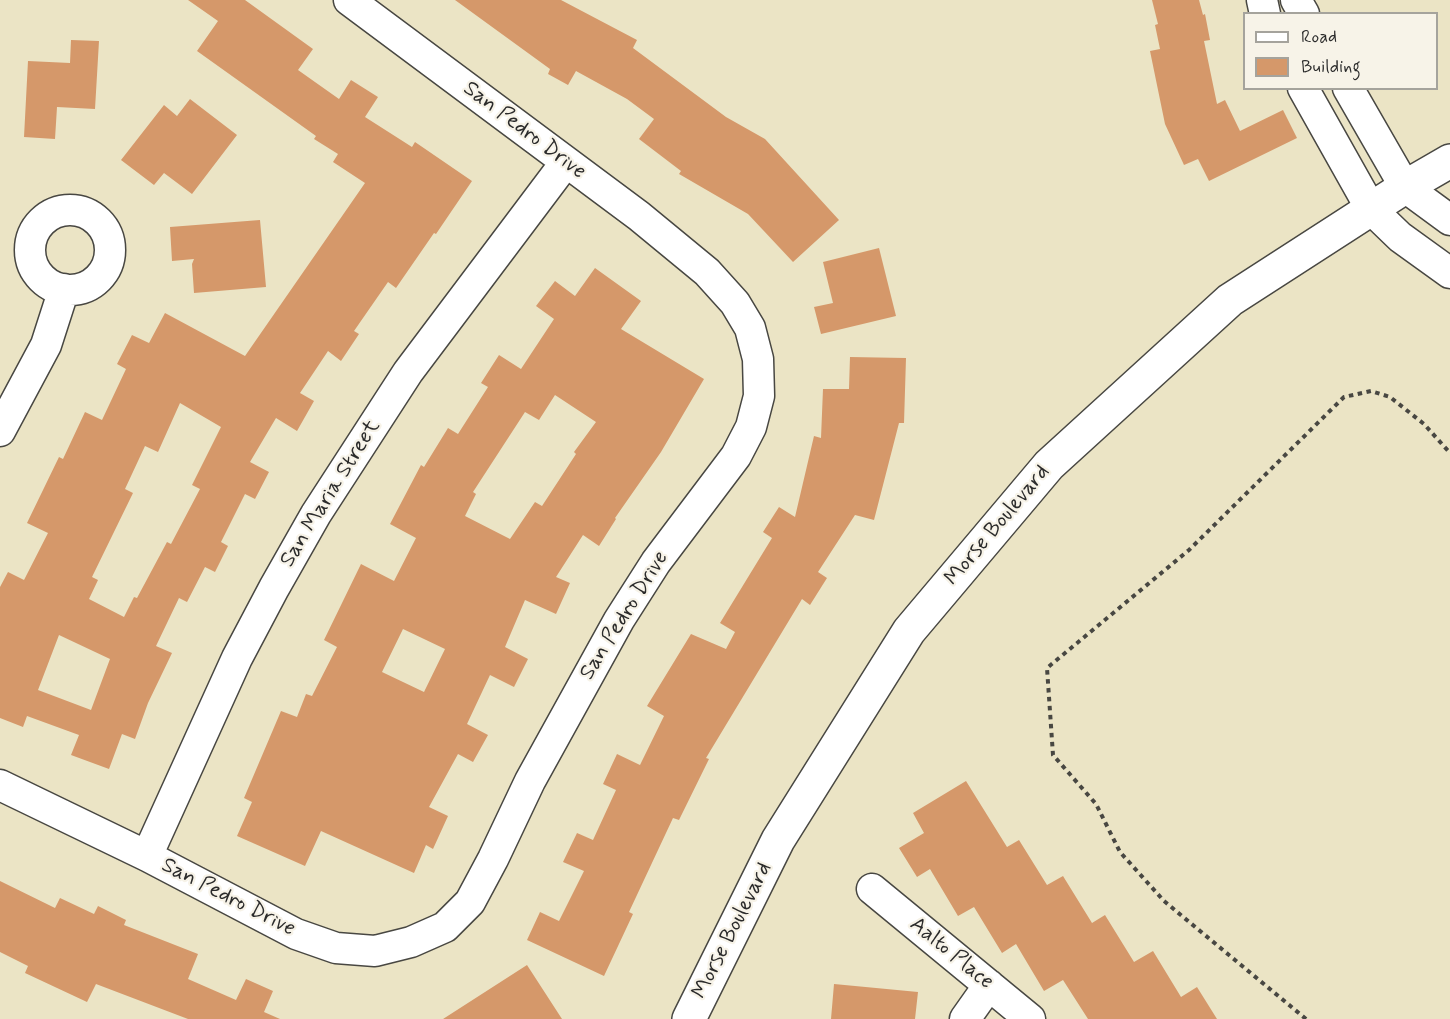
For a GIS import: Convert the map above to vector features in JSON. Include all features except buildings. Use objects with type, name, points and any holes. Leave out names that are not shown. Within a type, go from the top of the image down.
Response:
[{"type":"street","name":"San Pedro Drive","points":[[0,785],[147,856],[296,934],[336,948],[375,951],[411,942],[445,927],[470,902],[530,781],[620,620],[656,562],[736,456],[751,427],[759,396],[758,359],[750,328],[735,303],[707,272],[639,216],[350,0]]},
{"type":"street","points":[[1304,90],[1371,209],[1400,237],[1450,273]]},
{"type":"street","points":[[1349,90],[1405,186],[1450,220]]},
{"type":"street","name":"Morse Boulevard","points":[[689,1019],[778,840],[909,631],[1041,474],[1230,300],[1405,186],[1450,161]]},
{"type":"street","name":"San Maria Street","points":[[147,856],[237,658],[316,514],[408,372],[566,162]]},
{"type":"street","points":[[0,431],[46,345],[64,289]]},
{"type":"street","name":"Aalto Place","points":[[872,889],[1030,1019]]},
{"type":"street","points":[[965,1019],[989,986]]},
{"type":"path","points":[[1306,1019],[1164,901],[1120,852],[1096,804],[1053,755],[1047,668],[1190,550],[1344,397],[1371,392],[1390,397],[1424,424],[1450,453]]}]
